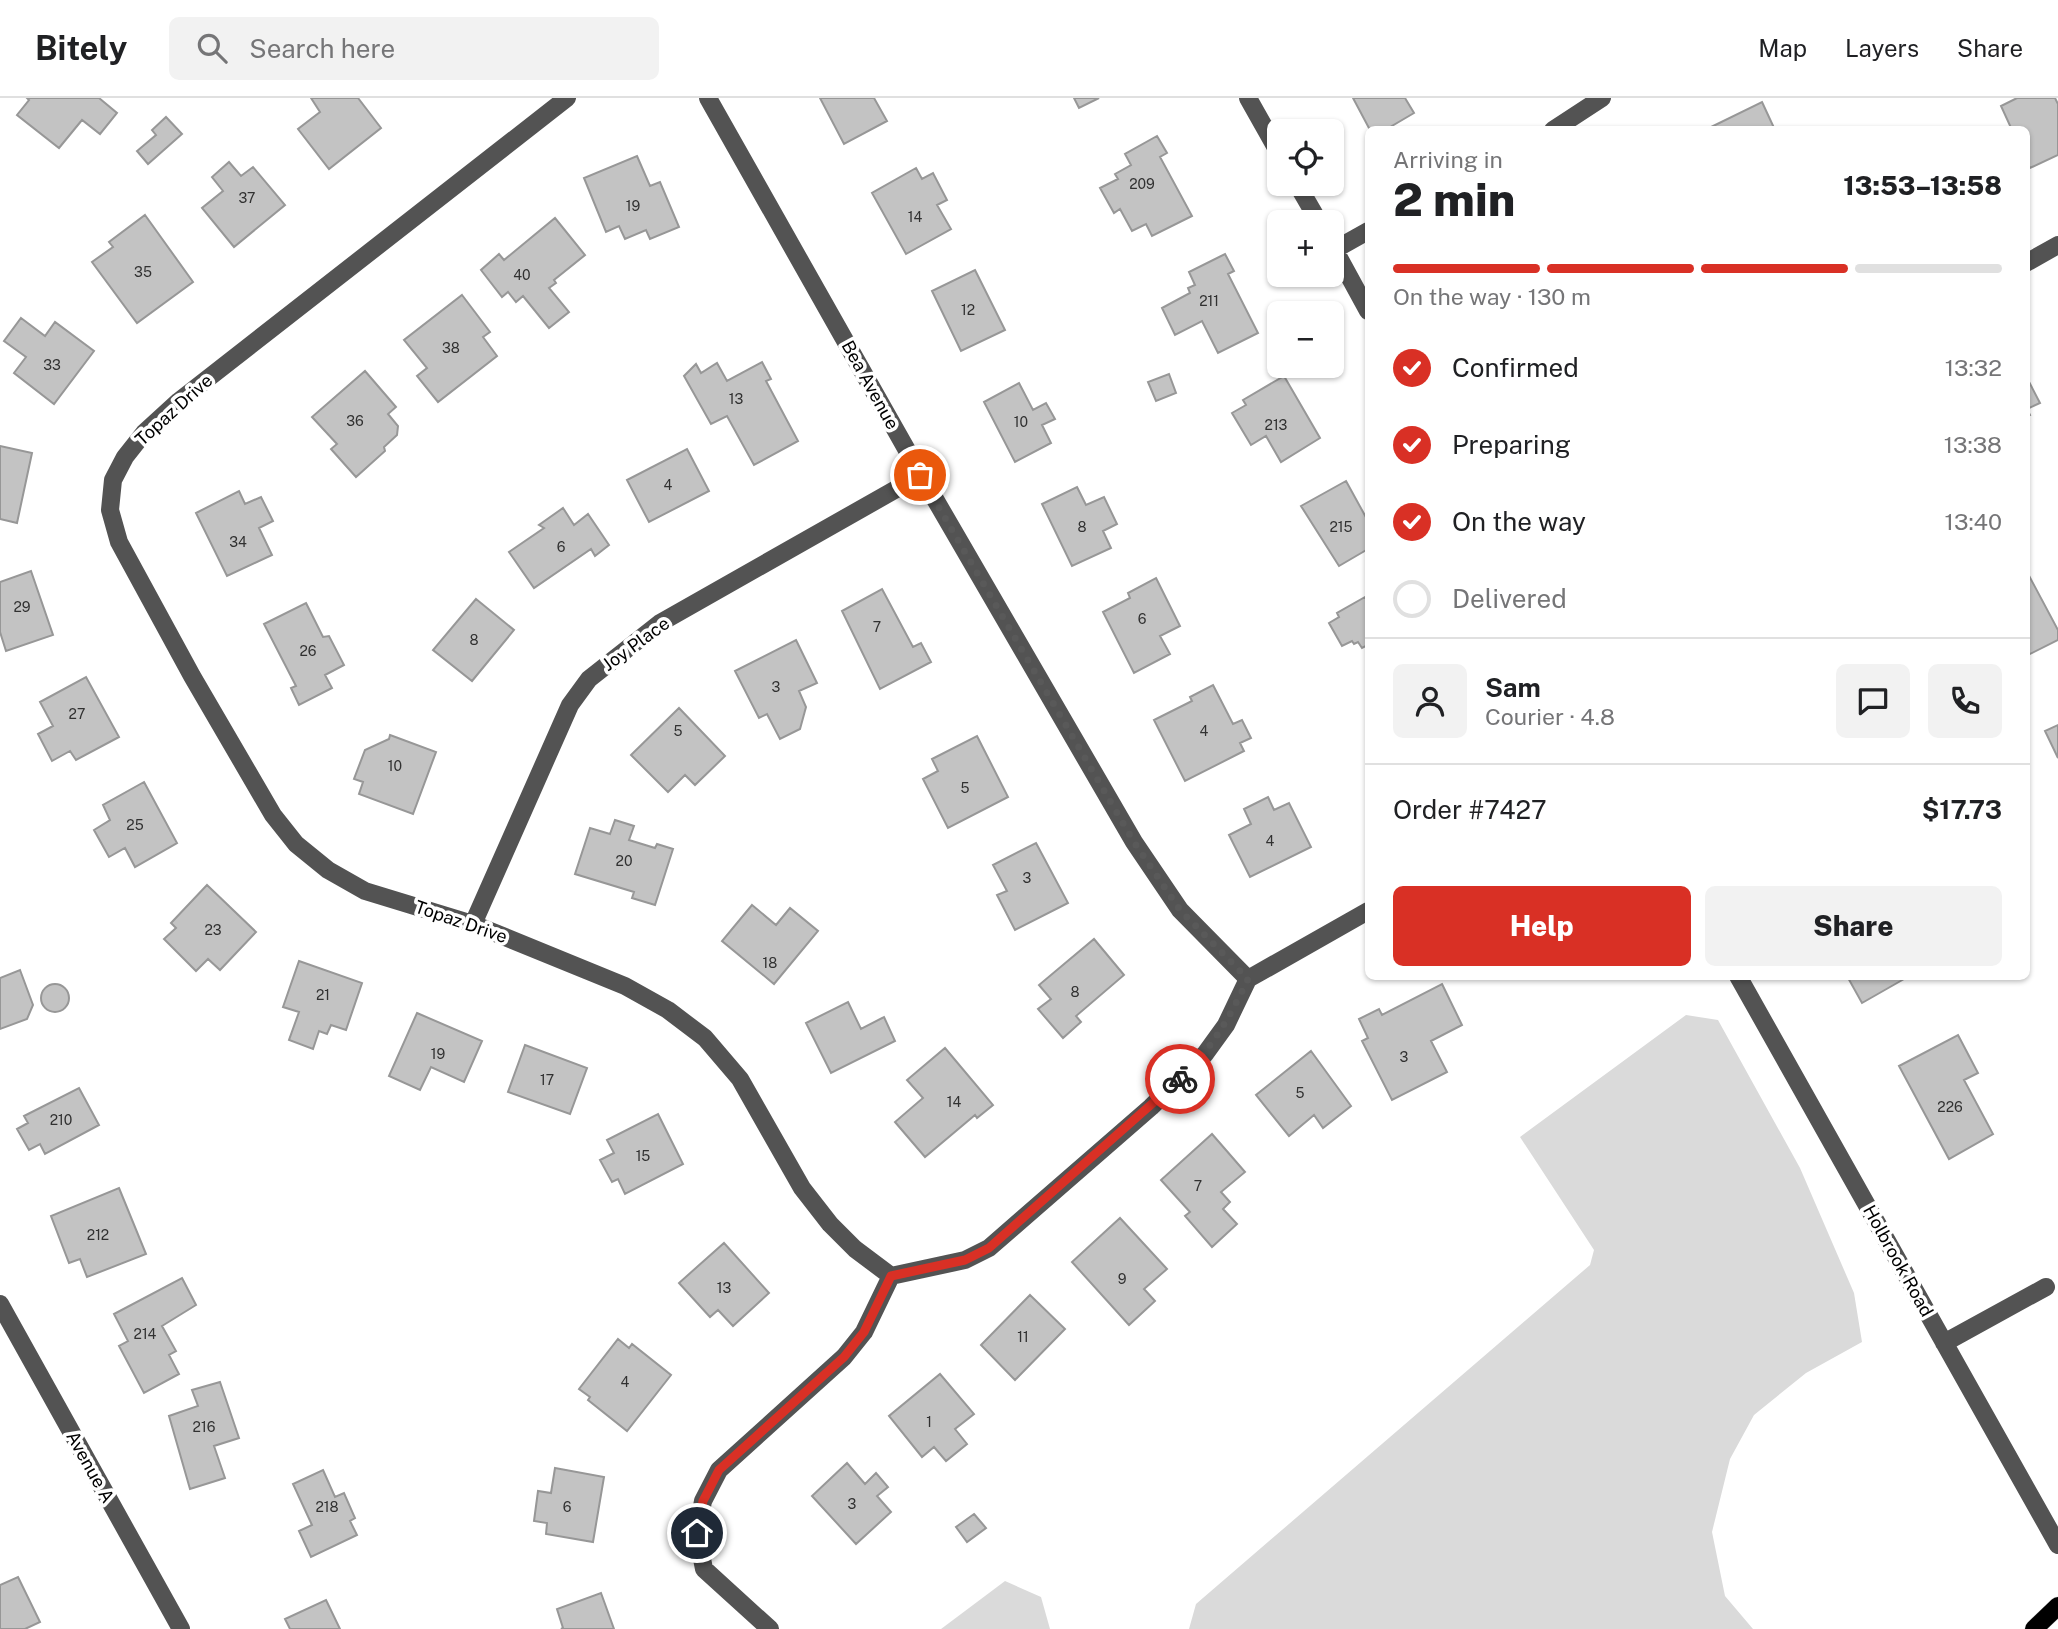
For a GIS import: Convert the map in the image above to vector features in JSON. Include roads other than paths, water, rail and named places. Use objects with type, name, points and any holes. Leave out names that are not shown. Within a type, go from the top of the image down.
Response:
[{"type":"main road","points":[[2034,1629],[2058,1606]]},
{"type":"street","name":"Topaz Drive","points":[[567,98],[179,401],[144,433],[125,457],[113,480],[110,510],[119,542],[192,676],[273,816],[296,844],[328,870],[365,891],[473,924],[625,986],[667,1010],[705,1038],[740,1079],[802,1188],[830,1224],[855,1250],[891,1276]]},
{"type":"street","name":"Bea Avenue","points":[[708,98],[920,475],[1134,842],[1180,910],[1248,979]]},
{"type":"street","points":[[1248,98],[1267,132]]},
{"type":"street","points":[[1559,126],[1602,98]]},
{"type":"street","points":[[1344,243],[1365,232]]},
{"type":"street","points":[[2030,261],[2058,245]]},
{"type":"street","points":[[1344,268],[1365,306]]},
{"type":"street","name":"Joy Place","points":[[473,924],[570,705],[589,679],[660,623],[920,475]]},
{"type":"street","points":[[770,1629],[704,1569],[697,1533],[703,1501],[719,1470],[844,1357],[864,1332],[891,1276],[965,1260],[989,1248],[1015,1229],[1205,1054],[1226,1025],[1248,979],[1365,913]]},
{"type":"street","name":"Holbrook Road","points":[[1740,980],[2058,1545]]},
{"type":"street","points":[[1944,1343],[2046,1287]]},
{"type":"street","name":"Avenue A","points":[[0,1304],[181,1629]]}]
